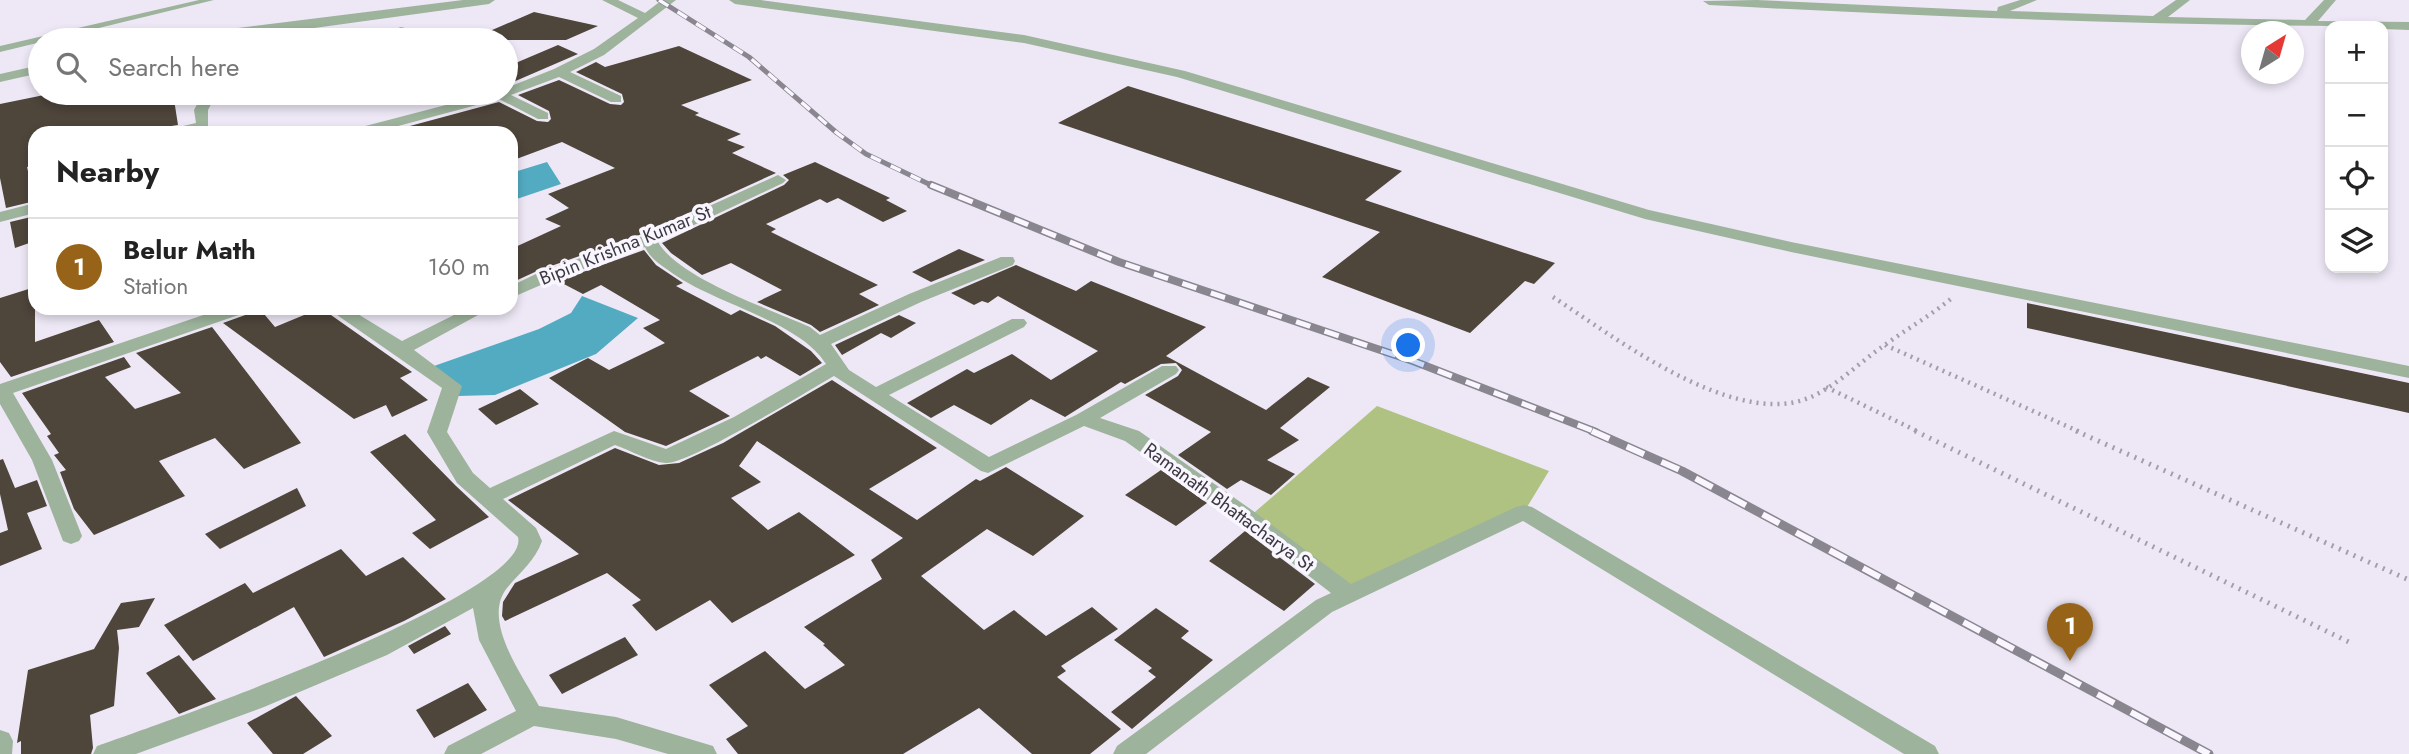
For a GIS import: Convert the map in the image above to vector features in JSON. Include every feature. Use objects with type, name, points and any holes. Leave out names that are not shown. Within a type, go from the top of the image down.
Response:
[{"type":"street","points":[[282,28],[489,0]]},
{"type":"street","points":[[608,0],[645,18]]},
{"type":"street","points":[[518,88],[599,52],[670,0]]},
{"type":"street","points":[[735,0],[1024,39],[1180,74],[1646,214],[1959,281],[2409,372]]},
{"type":"street","points":[[1712,0],[1709,1],[1991,14],[2409,26]]},
{"type":"street","points":[[1991,14],[2031,0]]},
{"type":"street","points":[[2156,20],[2184,0]]},
{"type":"street","points":[[2308,24],[2330,0]]},
{"type":"street","points":[[0,78],[28,72]]},
{"type":"street","points":[[559,72],[616,99]]},
{"type":"street","points":[[518,104],[543,116]]},
{"type":"street","points":[[200,126],[204,125],[201,110],[204,105]]},
{"type":"street","points":[[388,126],[467,105]]},
{"type":"street","name":"Bipin Krishna Kumar St","points":[[518,290],[544,277],[649,240],[778,180]]},
{"type":"street","points":[[0,217],[28,210]]},
{"type":"street","points":[[649,240],[656,253],[694,282],[804,331],[820,342],[842,374],[988,467],[1044,436],[1083,419],[1169,370]]},
{"type":"street","points":[[820,342],[915,298],[1007,261]]},
{"type":"street","points":[[71,536],[42,460],[1,390],[221,315]]},
{"type":"street","points":[[347,315],[452,386],[437,432],[466,478],[528,533],[531,541],[527,552],[495,586],[485,608],[491,640],[531,715]]},
{"type":"street","points":[[401,349],[468,315]]},
{"type":"street","points":[[874,395],[1018,323]]},
{"type":"street","points":[[488,498],[614,437],[667,457],[741,421],[837,366]]},
{"type":"street","name":"Ramanath Bhattacharya St","points":[[1083,419],[1132,436],[1348,594]]},
{"type":"street","points":[[1126,754],[1324,606],[1524,512],[1926,754]]},
{"type":"street","points":[[106,754],[255,700],[377,648],[495,586]]},
{"type":"street","points":[[457,754],[531,715],[616,728],[704,754]]},
{"type":"street","points":[[0,741],[0,751]]},
{"type":"lane","points":[[90,28],[210,0]]},
{"type":"lane","points":[[0,49],[28,42]]},
{"type":"path","points":[[1553,297],[1659,364],[1712,390],[1758,402],[1789,403],[1826,387],[1885,345],[1953,296],[1959,281]]},
{"type":"path","points":[[1885,345],[2409,580]]},
{"type":"path","points":[[1826,387],[2353,644]]},
{"type":"green space","points":[[1377,406],[1549,471],[1524,512],[1348,594],[1248,518]]},
{"type":"water","points":[[547,162],[561,184],[518,199],[518,171]]},
{"type":"water","points":[[582,296],[638,318],[596,354],[495,395],[458,396],[434,366],[539,329],[571,313]]},
{"type":"building","points":[[534,12],[598,26],[566,40],[518,40],[518,28],[497,28]]},
{"type":"building","points":[[558,45],[578,54],[518,80],[518,62]]},
{"type":"building","points":[[679,46],[752,80],[681,105],[699,113],[695,115],[741,134],[727,140],[745,147],[732,153],[776,173],[642,234],[518,280],[518,246],[561,226],[545,219],[569,208],[548,194],[615,168],[562,142],[518,158],[518,126],[410,126],[488,105],[505,105],[537,121],[548,122],[551,119],[549,111],[518,95],[559,80],[610,104],[621,105],[624,102],[622,94],[576,72],[596,62],[605,67]]},
{"type":"building","points":[[1128,86],[1402,171],[1365,200],[1555,263],[1534,284],[1525,281],[1470,333],[1322,277],[1380,232],[1058,123]]},
{"type":"building","points":[[28,98],[28,105],[175,105],[178,125],[28,126],[28,203],[6,208],[0,178],[0,104]]},
{"type":"building","points":[[815,162],[890,198],[886,200],[907,211],[883,222],[838,198],[827,203],[820,199],[766,224],[776,229],[771,232],[878,285],[859,294],[879,305],[820,332],[811,325],[757,302],[782,290],[731,263],[702,275],[671,253],[662,243],[784,185],[789,180],[783,175]]},
{"type":"building","points":[[28,218],[28,243],[15,248],[10,222]]},
{"type":"building","points":[[959,249],[985,260],[931,282],[912,272]]},
{"type":"building","points":[[644,250],[656,265],[683,283],[676,286],[731,315],[740,310],[775,326],[811,351],[822,363],[800,376],[766,356],[761,359],[758,356],[689,391],[730,416],[666,446],[625,432],[549,378],[588,358],[609,370],[665,343],[643,328],[660,320],[601,285],[583,294],[558,281]]},
{"type":"building","points":[[1016,265],[1076,291],[1091,281],[1206,327],[1166,356],[1266,410],[1308,377],[1330,387],[1280,428],[1299,440],[1267,460],[1295,474],[1271,495],[1241,480],[1227,489],[1178,455],[1211,432],[1145,395],[1178,376],[1182,370],[1176,363],[1161,364],[1125,384],[1121,382],[1065,417],[1031,399],[991,425],[954,405],[931,418],[907,403],[967,369],[974,373],[1012,354],[1051,380],[1098,351],[998,296],[988,303],[982,301],[974,305],[951,293]]},
{"type":"building","points":[[28,289],[28,315],[35,315],[35,342],[99,320],[114,342],[11,377],[0,362],[0,298]]},
{"type":"building","points":[[2027,303],[2409,383],[2409,413],[2027,328]]},
{"type":"building","points":[[245,315],[265,315],[275,327],[304,315],[331,315],[412,372],[400,378],[428,400],[392,417],[386,405],[354,419],[223,323]]},
{"type":"building","points":[[899,315],[916,323],[891,338],[881,333],[842,355],[835,345]]},
{"type":"building","points":[[212,327],[301,443],[244,469],[215,438],[159,461],[185,496],[94,535],[74,509],[60,472],[66,470],[54,455],[59,453],[47,436],[51,434],[22,393],[124,357],[131,367],[105,377],[135,409],[181,393],[136,353]]},
{"type":"building","points":[[832,380],[937,448],[869,489],[917,520],[976,479],[980,481],[1006,467],[1084,516],[1033,556],[987,529],[921,576],[984,630],[1014,610],[1046,636],[1092,607],[1118,629],[1061,666],[1066,671],[1057,677],[1121,729],[1090,754],[1032,754],[979,708],[903,754],[738,754],[726,739],[748,726],[709,685],[765,651],[805,689],[845,665],[804,627],[882,579],[871,560],[903,538],[757,441],[739,466],[761,482],[731,498],[768,530],[799,512],[855,555],[732,623],[710,600],[656,631],[632,605],[641,600],[607,573],[505,621],[502,616],[503,602],[515,583],[579,554],[508,500],[615,448],[659,465],[679,463],[723,443]]},
{"type":"building","points":[[520,389],[539,404],[496,425],[478,409]]},
{"type":"building","points":[[405,434],[489,517],[430,549],[412,533],[436,520],[370,452]]},
{"type":"building","points":[[3,459],[15,488],[37,480],[47,506],[27,513],[42,549],[0,566],[0,533],[8,530],[0,494],[0,460]]},
{"type":"building","points":[[1161,470],[1207,503],[1176,526],[1125,495]]},
{"type":"building","points":[[297,488],[306,506],[220,549],[205,534]]},
{"type":"building","points":[[1245,531],[1315,584],[1284,611],[1209,561]]},
{"type":"building","points":[[341,549],[366,576],[403,557],[446,599],[324,657],[294,607],[193,661],[164,625],[245,583],[253,593]]},
{"type":"building","points":[[155,598],[139,627],[117,630],[119,648],[114,706],[90,715],[93,748],[91,754],[21,754],[21,741],[17,743],[28,670],[94,649],[121,603]]},
{"type":"building","points":[[1156,608],[1189,631],[1181,638],[1213,660],[1132,729],[1111,712],[1156,677],[1148,671],[1152,668],[1114,640]]},
{"type":"building","points":[[445,626],[451,634],[414,654],[408,646]]},
{"type":"building","points":[[625,637],[638,655],[562,694],[549,675]]},
{"type":"building","points":[[179,655],[216,699],[179,714],[146,673]]},
{"type":"building","points":[[468,683],[487,710],[434,738],[416,710]]},
{"type":"building","points":[[296,696],[332,736],[303,754],[273,754],[247,723]]},
{"type":"railway","points":[[659,0],[749,57],[837,133],[866,154],[935,187]]},
{"type":"railway","points":[[931,185],[1119,262],[1413,361],[1596,432]]},
{"type":"railway","points":[[1592,431],[1682,471],[2209,754]]},
{"type":"place","name":"Belur Math","points":[[2070,661]]}]
